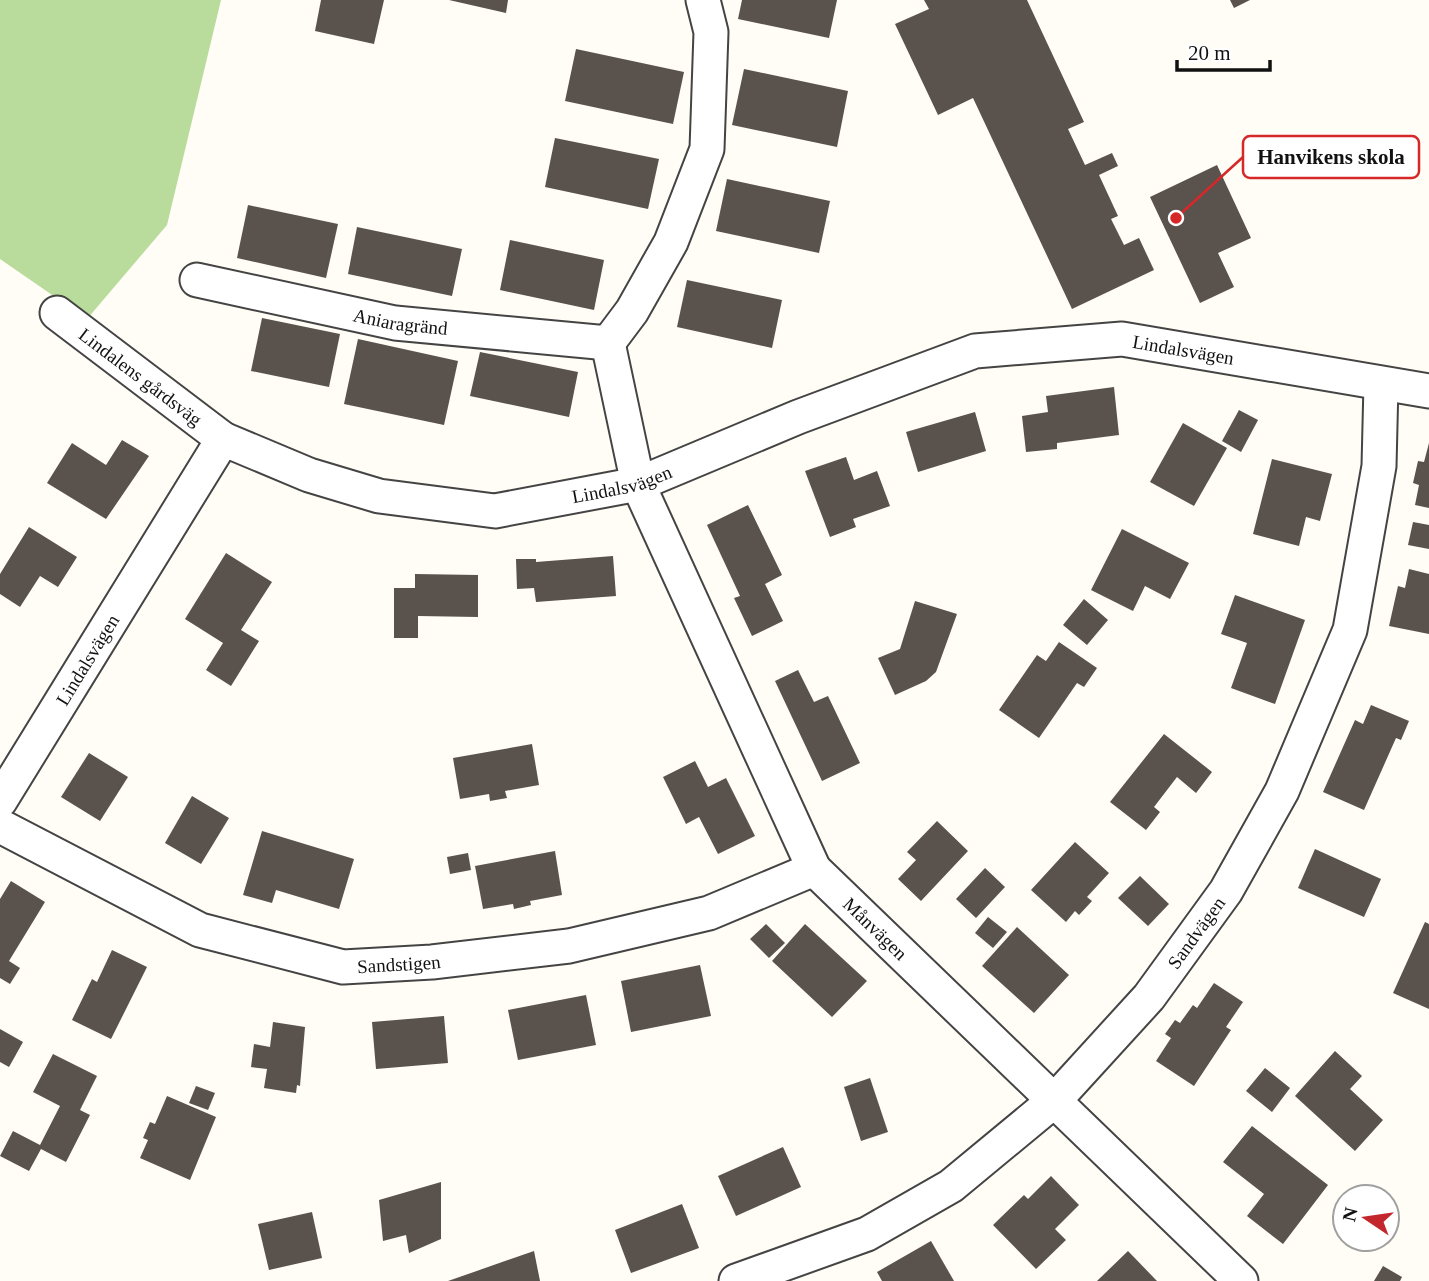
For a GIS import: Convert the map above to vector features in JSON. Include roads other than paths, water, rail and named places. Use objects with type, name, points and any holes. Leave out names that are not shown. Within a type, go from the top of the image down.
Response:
[{"type":"street","points":[[638,484],[608,343],[632,311],[671,242],[707,149],[711,32],[703,0]]},
{"type":"street","name":"Aniaragränd","points":[[197,280],[395,323],[608,343]]},
{"type":"street","name":"Lindalens gårdsväg","points":[[57,313],[223,439]]},
{"type":"street","name":"Lindalsvägen","points":[[0,801],[223,439],[309,475],[379,496],[495,511],[638,484],[798,417],[975,351],[1122,339],[1429,391]]},
{"type":"street","name":"Sandvägen","points":[[736,1281],[867,1234],[951,1186],[1055,1100],[1149,997],[1226,891],[1293,770],[1350,630],[1379,466],[1381,384]]},
{"type":"street","name":"Månvägen","points":[[638,484],[814,869],[1239,1281]]},
{"type":"street","name":"Sandstigen","points":[[0,826],[200,930],[343,967],[432,962],[569,946],[709,913],[814,869]]},
{"type":"place","name":"Hanvikens skola","points":[[1176,218]]}]
